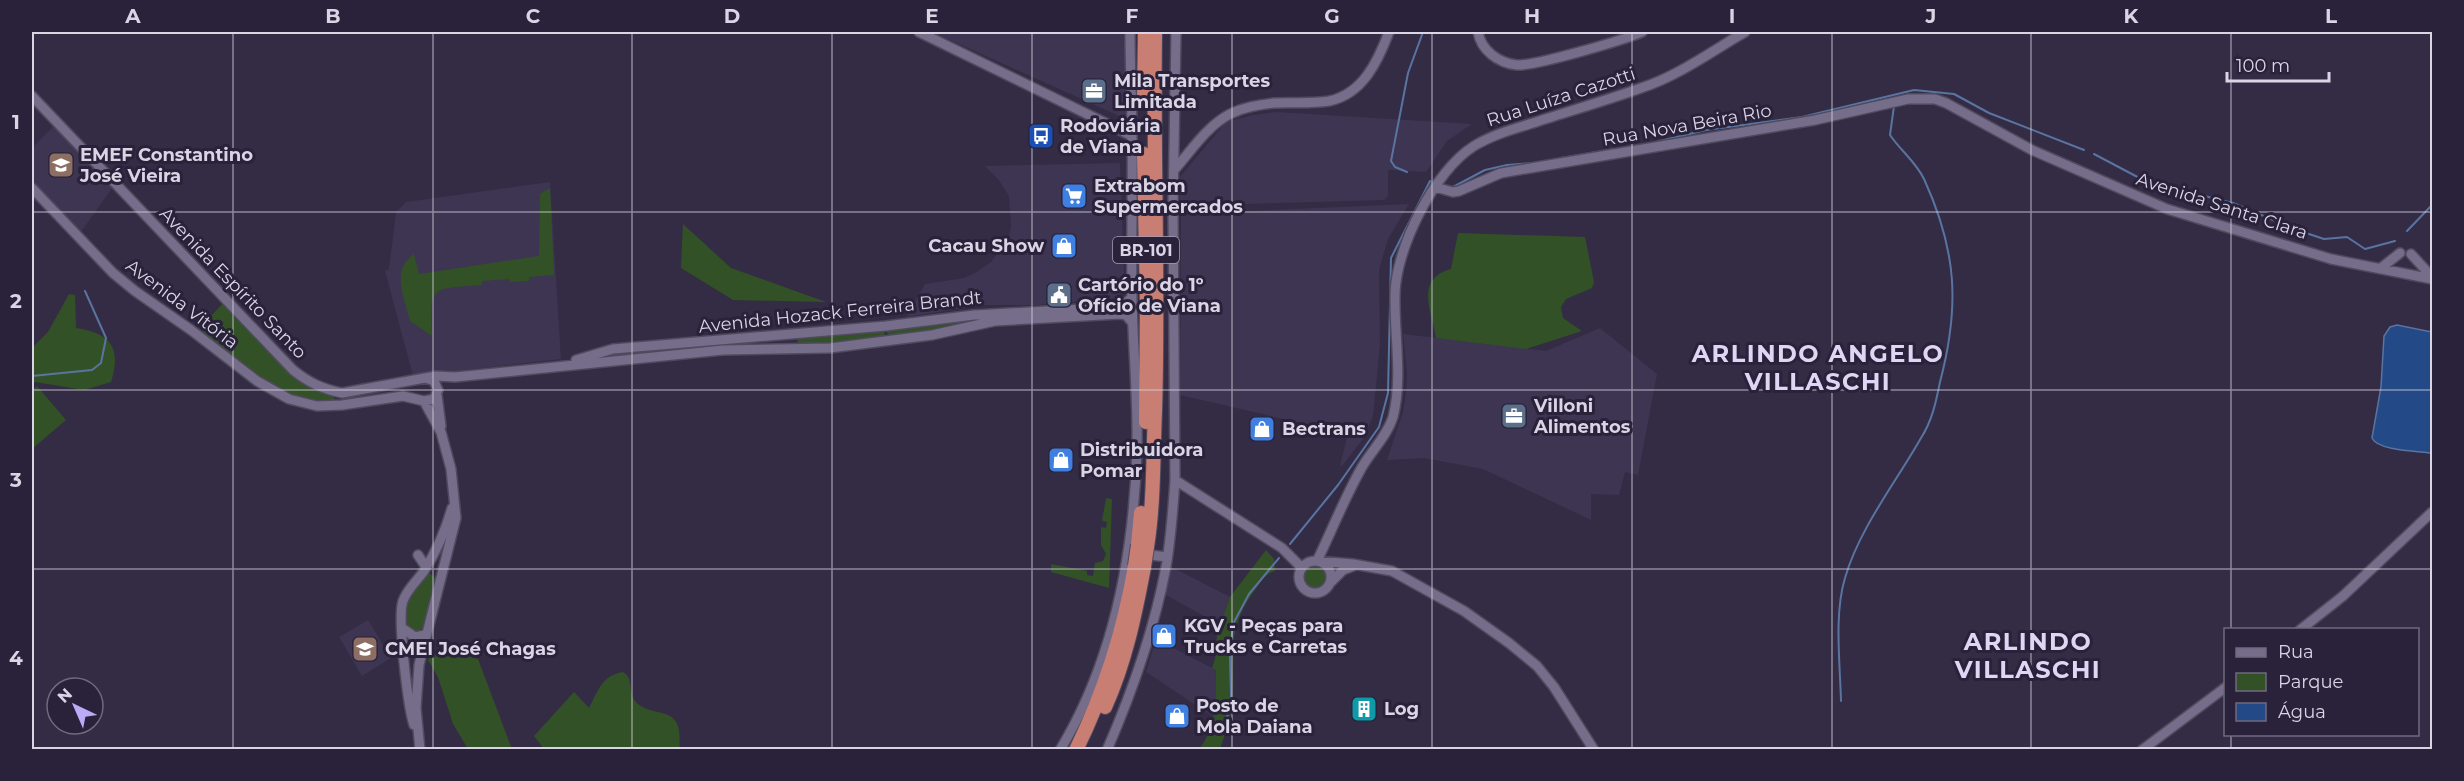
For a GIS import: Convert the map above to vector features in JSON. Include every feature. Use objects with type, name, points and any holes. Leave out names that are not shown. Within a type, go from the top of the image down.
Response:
[{"type":"highway","name":"BR-101","points":[[1085,750],[1122,663],[1136,614],[1145,469],[1147,305],[1145,32]]},
{"type":"highway","name":"BR-101","points":[[1076,750],[1101,693],[1116,648],[1138,555],[1157,358],[1153,150],[1155,32]]},
{"type":"street","points":[[919,32],[1132,136]]},
{"type":"street","points":[[1060,750],[1091,687],[1113,616],[1138,555],[1132,322],[1130,32]]},
{"type":"street","points":[[1107,750],[1125,711],[1149,639],[1167,556],[1175,480],[1173,206],[1176,32]]},
{"type":"street","points":[[1175,169],[1212,126],[1240,109],[1256,105],[1328,101],[1349,93],[1360,84],[1375,64],[1389,32]]},
{"type":"street","points":[[1478,32],[1479,39],[1490,53],[1502,61],[1516,65],[1524,65],[1642,32]]},
{"type":"street","name":"Rua Luíza Cazotti","points":[[1317,561],[1361,468],[1383,437],[1392,418],[1397,377],[1395,286],[1406,243],[1435,187],[1455,161],[1474,146],[1493,136],[1644,88],[1745,32]]},
{"type":"street","name":"Avenida Espírito Santo","points":[[32,96],[304,379],[322,388],[342,393],[423,378]]},
{"type":"street","name":"Rua Nova Beira Rio","points":[[1435,187],[1453,192],[1500,173],[1815,120],[1908,99],[1924,98],[1946,103]]},
{"type":"street","name":"Avenida Santa Clara","points":[[1946,103],[2032,150],[2167,209],[2331,259],[2433,278]]},
{"type":"street","name":"Avenida Vitória","points":[[32,188],[113,273],[257,381],[281,396],[302,404],[339,405],[397,396],[422,400]]},
{"type":"street","points":[[2381,268],[2400,253]]},
{"type":"street","points":[[2411,255],[2433,278]]},
{"type":"street","name":"Avenida Hozack Ferreira Brandt","points":[[550,366],[613,350],[1120,306],[1128,303],[1132,297]]},
{"type":"street","name":"Avenida Hozack Ferreira Brandt","points":[[423,378],[730,349],[786,350],[870,344],[945,333],[1022,315],[1120,314],[1129,317],[1132,322]]},
{"type":"street","points":[[784,335],[778,342],[779,346],[786,350]]},
{"type":"street","points":[[422,400],[434,399],[442,382],[450,377]]},
{"type":"street","points":[[419,746],[416,694],[419,665],[456,518],[451,469],[441,432],[437,392],[434,381],[423,378],[414,387],[414,392],[422,400],[441,432]]},
{"type":"street","points":[[1175,480],[1281,548],[1302,568]]},
{"type":"street","points":[[419,746],[410,713],[401,605],[424,569],[449,518],[454,502]]},
{"type":"street","points":[[2303,628],[2343,596],[2433,512]]},
{"type":"street","points":[[418,555],[424,569],[440,581]]},
{"type":"street","points":[[1138,555],[1167,556]]},
{"type":"street","points":[[1359,565],[1343,570],[1320,592],[1308,591],[1300,581],[1302,568],[1309,563],[1317,561],[1359,565],[1398,574],[1449,602],[1509,643],[1546,676],[1594,750]]},
{"type":"street","points":[[1317,561],[1328,567],[1331,575],[1330,584]]},
{"type":"street","points":[[402,628],[415,637],[427,634]]},
{"type":"street","points":[[2142,750],[2224,688]]},
{"type":"shaded area","points":[[933,32],[1125,32],[1128,120],[937,34]]},
{"type":"shaded area","points":[[1276,112],[1472,124],[1447,141],[1426,172],[1388,170],[1388,196],[1384,200],[1180,206],[1180,177],[1226,122]]},
{"type":"shaded area","name":"EMEF Constantino José Vieira","points":[[54,126],[112,188],[81,232],[32,182],[32,148]]},
{"type":"shaded area","points":[[1120,163],[1124,271],[1120,298],[1037,305],[983,305],[906,317],[925,284],[964,278],[975,273],[991,262],[1007,241],[1011,228],[1009,196],[998,179],[985,166]]},
{"type":"shaded area","points":[[550,182],[561,359],[413,376],[385,271],[389,269],[396,212],[406,202]]},
{"type":"shaded area","points":[[1409,204],[1388,239],[1379,270],[1380,344],[1373,416],[1365,436],[1342,466],[1340,465],[1348,434],[1180,395],[1181,214]]},
{"type":"shaded area","name":"Villoni Alimentos","points":[[1600,328],[1657,374],[1638,475],[1625,472],[1619,495],[1591,494],[1591,520],[1483,469],[1424,458],[1387,460],[1403,412],[1406,393],[1407,373],[1403,334],[1546,351]]},
{"type":"shaded area","points":[[1170,566],[1230,597],[1220,625],[1166,595]]},
{"type":"shaded area","name":"CMEI José Chagas","points":[[368,620],[391,658],[362,676],[339,637]]},
{"type":"shaded area","points":[[1156,639],[1216,670],[1215,718],[1146,672]]},
{"type":"green space","points":[[550,188],[554,275],[529,277],[529,281],[510,282],[509,279],[482,281],[482,285],[452,287],[437,292],[433,298],[432,336],[410,321],[401,276],[407,261],[414,254],[419,274],[539,256],[540,194]]},
{"type":"green space","points":[[683,224],[731,268],[826,302],[733,300],[681,268]]},
{"type":"green space","points":[[1458,233],[1585,237],[1594,282],[1592,288],[1566,299],[1561,307],[1563,318],[1582,331],[1526,349],[1436,338],[1429,306],[1429,288],[1433,280],[1451,269]]},
{"type":"green space","points":[[69,294],[75,295],[76,328],[88,330],[105,338],[114,351],[115,360],[111,382],[84,390],[32,383],[32,348],[48,332]]},
{"type":"green space","points":[[225,301],[287,371],[317,391],[332,395],[337,403],[307,401],[279,391],[255,376],[199,329]]},
{"type":"green space","points":[[973,320],[944,329],[888,337],[887,331]]},
{"type":"green space","points":[[884,331],[885,337],[799,346],[797,339]]},
{"type":"green space","points":[[37,386],[66,420],[32,449],[32,391]]},
{"type":"green space","points":[[1106,498],[1112,499],[1109,588],[1051,572],[1051,564],[1087,571],[1087,575],[1093,576],[1095,563],[1103,561],[1106,554],[1101,545],[1101,527],[1106,528],[1107,522],[1102,521]]},
{"type":"green space","points":[[1266,550],[1274,559],[1275,571],[1261,581],[1239,618],[1233,643],[1232,706],[1220,749],[1199,749],[1210,731],[1214,712],[1216,670],[1212,668],[1217,634],[1230,597]]},
{"type":"green space","points":[[1315,566],[1323,569],[1326,577],[1323,585],[1315,588],[1307,585],[1304,577],[1307,569]]},
{"type":"green space","points":[[426,574],[431,574],[436,579],[422,629],[417,633],[409,632],[402,619],[408,596]]},
{"type":"green space","points":[[447,652],[478,659],[512,749],[468,749],[453,724],[438,677],[428,660],[432,653]]},
{"type":"green space","points":[[623,672],[629,678],[633,697],[640,706],[667,714],[676,723],[679,730],[680,749],[544,749],[534,736],[574,692],[589,708],[605,680]]},
{"type":"water","points":[[2397,325],[2432,332],[2432,453],[2382,446],[2372,438],[2381,387],[2384,336],[2390,327]]},
{"type":"waterway","points":[[1407,172],[1395,167],[1391,161],[1408,73],[1423,32]]},
{"type":"waterway","points":[[1656,142],[1706,130],[1802,117],[1914,90],[1954,94],[1989,113],[2084,150]]},
{"type":"waterway","points":[[1841,701],[1839,623],[1845,578],[1859,542],[1928,425],[1937,397],[1951,328],[1952,279],[1943,230],[1921,173],[1890,135],[1894,106]]},
{"type":"waterway","points":[[1561,158],[1615,149]]},
{"type":"waterway","points":[[2094,154],[2147,182],[2233,203],[2324,239],[2347,237],[2365,249],[2395,241]]},
{"type":"waterway","points":[[1453,187],[1485,170],[1532,163]]},
{"type":"waterway","points":[[1290,544],[1338,485],[1379,427],[1388,393],[1391,258],[1430,181]]},
{"type":"waterway","points":[[2407,231],[2432,205]]},
{"type":"waterway","points":[[32,376],[92,370],[101,363],[106,338],[85,291]]},
{"type":"waterway","points":[[1225,729],[1231,696],[1230,654],[1233,624],[1249,594],[1279,558]]},
{"type":"place","name":"Mila Transportes Limitada","points":[[1094,91]]},
{"type":"place","name":"Rodoviária de Viana","points":[[1041,136]]},
{"type":"place","name":"EMEF Constantino José Vieira","points":[[61,165]]},
{"type":"place","name":"Extrabom Supermercados","points":[[1074,196]]},
{"type":"place","name":"Cacau Show","points":[[1064,246]]},
{"type":"place","name":"Cartório do 1º Ofício de Viana","points":[[1059,295]]},
{"type":"place","name":"Villoni Alimentos","points":[[1514,416]]},
{"type":"place","name":"Bectrans","points":[[1262,429]]},
{"type":"place","name":"Distribuidora Pomar","points":[[1061,460]]},
{"type":"place","name":"KGV - Peças para Trucks e Carretas","points":[[1164,636]]},
{"type":"place","name":"CMEI José Chagas","points":[[365,649]]},
{"type":"place","name":"Log","points":[[1364,709]]},
{"type":"place","name":"Posto de Mola Daiana","points":[[1177,716]]},
{"type":"district","name":"ARLINDO ANGELO VILLASCHI","points":[[1818,368]]},
{"type":"district","name":"ARLINDO VILLASCHI","points":[[2028,656]]}]
